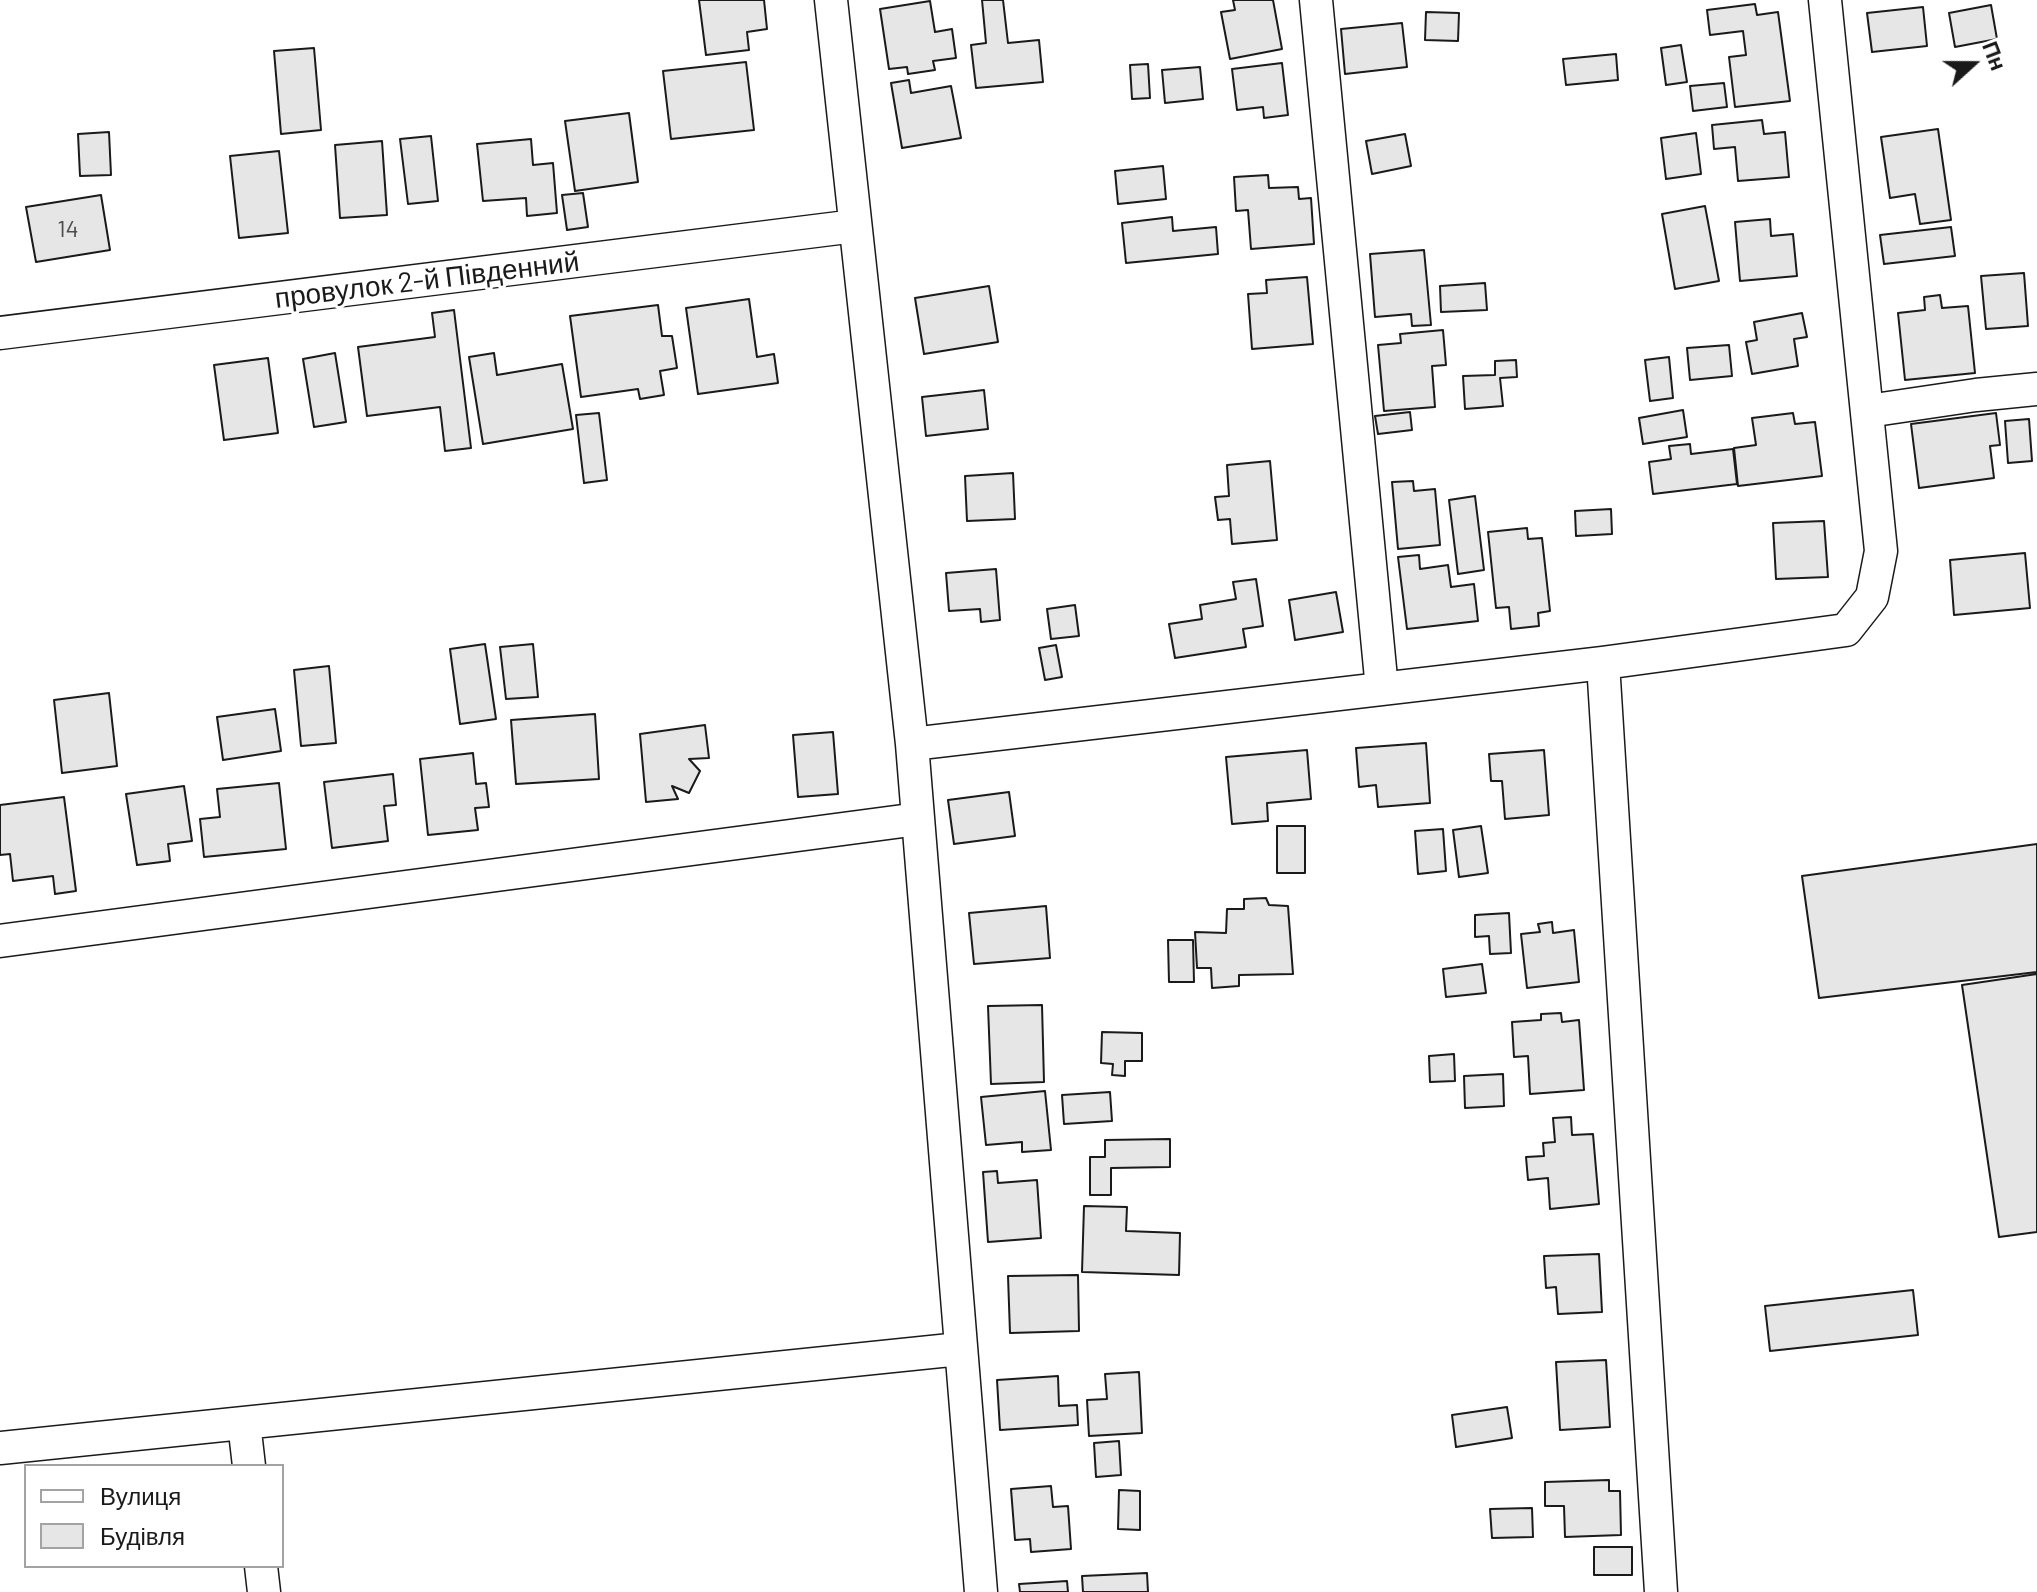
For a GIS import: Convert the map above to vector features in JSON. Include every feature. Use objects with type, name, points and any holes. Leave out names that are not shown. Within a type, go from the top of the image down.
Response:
[{"type":"street","points":[[831,0],[912,744],[981,1592]]},
{"type":"street","points":[[1316,0],[1382,689]]},
{"type":"street","points":[[912,744],[1603,663],[1846,630],[1872,597],[1881,551],[1825,0]]},
{"type":"street","name":"провулок 2-й Південний","points":[[0,333],[855,226]]},
{"type":"street","points":[[1868,411],[2037,389]]},
{"type":"street","points":[[1603,663],[1661,1592]]},
{"type":"street","points":[[0,941],[918,819]]},
{"type":"street","points":[[0,1448],[960,1349]]},
{"type":"street","points":[[244,1423],[249,1464]]},
{"type":"street","points":[[261,1568],[264,1592]]},
{"type":"building","points":[[699,0],[764,0],[767,29],[747,32],[749,50],[706,55]]},
{"type":"building","points":[[982,0],[1003,0],[1008,43],[1039,40],[1043,82],[976,88],[971,45],[986,43]]},
{"type":"building","points":[[1233,0],[1273,0],[1282,49],[1230,59],[1221,12],[1235,10]]},
{"type":"building","points":[[930,1],[935,32],[952,29],[956,58],[933,61],[935,70],[908,74],[907,67],[889,69],[880,9]]},
{"type":"building","points":[[1755,4],[1757,15],[1778,12],[1790,101],[1735,107],[1729,57],[1746,55],[1743,31],[1710,35],[1707,10]]},
{"type":"building","points":[[1991,5],[1997,39],[1955,47],[1949,13]]},
{"type":"building","points":[[1923,7],[1927,46],[1872,52],[1867,13]]},
{"type":"building","points":[[1426,12],[1459,13],[1458,41],[1425,40]]},
{"type":"building","points":[[1402,23],[1407,67],[1345,74],[1341,29]]},
{"type":"building","points":[[1681,45],[1687,82],[1666,85],[1661,48]]},
{"type":"building","points":[[314,48],[321,130],[281,134],[274,51]]},
{"type":"building","points":[[1616,54],[1618,80],[1566,85],[1563,59]]},
{"type":"building","points":[[746,62],[754,130],[671,139],[663,71]]},
{"type":"building","points":[[1282,63],[1288,115],[1264,118],[1263,107],[1237,110],[1232,69]]},
{"type":"building","points":[[1148,64],[1150,98],[1132,99],[1130,65]]},
{"type":"building","points":[[1200,67],[1203,99],[1165,103],[1162,70]]},
{"type":"building","points":[[909,80],[911,93],[951,86],[961,138],[902,148],[891,83]]},
{"type":"building","points":[[1724,83],[1727,107],[1693,111],[1690,86]]},
{"type":"building","points":[[629,113],[638,182],[575,191],[565,121]]},
{"type":"building","points":[[1762,120],[1764,134],[1785,132],[1789,177],[1738,181],[1735,147],[1714,149],[1712,125]]},
{"type":"building","points":[[1938,129],[1951,220],[1920,224],[1915,194],[1890,198],[1881,137]]},
{"type":"building","points":[[109,132],[111,175],[80,176],[78,134]]},
{"type":"building","points":[[1696,133],[1701,174],[1666,179],[1661,138]]},
{"type":"building","points":[[1405,134],[1411,166],[1372,174],[1366,141]]},
{"type":"building","points":[[431,136],[438,201],[408,204],[400,139]]},
{"type":"building","points":[[531,139],[533,165],[553,163],[557,213],[527,216],[526,198],[483,201],[477,144]]},
{"type":"building","points":[[382,141],[387,215],[340,218],[335,145]]},
{"type":"building","points":[[279,151],[288,233],[239,238],[230,156]]},
{"type":"building","points":[[1163,166],[1166,199],[1118,204],[1115,171]]},
{"type":"building","points":[[1268,175],[1269,188],[1298,187],[1299,199],[1311,198],[1314,244],[1251,249],[1248,210],[1236,211],[1234,177]]},
{"type":"building","points":[[583,193],[588,227],[567,230],[562,195]]},
{"type":"building","points":[[101,195],[110,250],[36,262],[26,207]]},
{"type":"building","points":[[1705,206],[1719,281],[1675,289],[1662,214]]},
{"type":"building","points":[[1172,217],[1173,231],[1216,227],[1218,254],[1126,263],[1122,223]]},
{"type":"building","points":[[1770,219],[1771,236],[1793,234],[1797,276],[1740,281],[1735,222]]},
{"type":"building","points":[[1951,227],[1955,256],[1884,264],[1880,235]]},
{"type":"building","points":[[1424,250],[1431,325],[1412,326],[1411,314],[1375,317],[1370,254]]},
{"type":"building","points":[[2024,273],[2028,326],[1986,329],[1981,276]]},
{"type":"building","points":[[1307,277],[1313,344],[1252,349],[1248,294],[1267,293],[1266,280]]},
{"type":"building","points":[[1485,283],[1487,310],[1441,312],[1440,286]]},
{"type":"building","points":[[989,286],[998,342],[924,354],[915,298]]},
{"type":"building","points":[[1940,295],[1942,308],[1968,306],[1975,373],[1905,380],[1898,313],[1925,310],[1924,297]]},
{"type":"building","points":[[749,299],[757,357],[774,354],[778,383],[698,394],[686,308]]},
{"type":"building","points":[[658,305],[662,336],[672,336],[677,368],[660,371],[664,395],[640,399],[638,389],[581,397],[570,316]]},
{"type":"building","points":[[454,310],[471,448],[445,451],[440,407],[367,416],[358,347],[435,337],[432,313]]},
{"type":"building","points":[[1802,313],[1807,337],[1794,339],[1798,366],[1752,374],[1746,342],[1757,340],[1754,322]]},
{"type":"building","points":[[1443,330],[1446,365],[1432,366],[1435,407],[1384,411],[1378,345],[1401,343],[1400,334]]},
{"type":"building","points":[[1729,345],[1732,376],[1690,380],[1687,348]]},
{"type":"building","points":[[335,353],[346,422],[314,427],[303,359]]},
{"type":"building","points":[[494,353],[497,375],[562,364],[573,429],[483,444],[469,357]]},
{"type":"building","points":[[1669,357],[1673,398],[1650,401],[1645,360]]},
{"type":"building","points":[[268,358],[278,433],[224,440],[214,365]]},
{"type":"building","points":[[1516,360],[1517,377],[1500,378],[1503,406],[1465,409],[1463,376],[1495,375],[1495,361]]},
{"type":"building","points":[[984,390],[988,429],[926,436],[922,397]]},
{"type":"building","points":[[1683,410],[1687,437],[1643,444],[1639,418]]},
{"type":"building","points":[[1410,412],[1412,430],[1378,434],[1375,416]]},
{"type":"building","points":[[599,413],[607,480],[584,483],[576,415]]},
{"type":"building","points":[[1793,413],[1795,424],[1815,422],[1822,476],[1738,486],[1734,448],[1756,445],[1752,418]]},
{"type":"building","points":[[1996,413],[2000,445],[1990,446],[1994,478],[1919,488],[1911,424]]},
{"type":"building","points":[[2029,419],[2032,461],[2008,463],[2005,421]]},
{"type":"building","points":[[1690,444],[1691,454],[1733,449],[1737,484],[1653,494],[1649,462],[1671,459],[1669,446]]},
{"type":"building","points":[[1270,461],[1277,540],[1232,544],[1230,519],[1218,520],[1215,497],[1229,496],[1227,465]]},
{"type":"building","points":[[1013,473],[1015,519],[967,521],[965,476]]},
{"type":"building","points":[[1413,481],[1414,491],[1435,489],[1440,545],[1398,549],[1392,482]]},
{"type":"building","points":[[1475,496],[1484,570],[1458,574],[1449,500]]},
{"type":"building","points":[[1611,509],[1612,534],[1576,536],[1575,511]]},
{"type":"building","points":[[1824,521],[1828,577],[1776,579],[1773,523]]},
{"type":"building","points":[[1527,528],[1528,539],[1542,538],[1550,611],[1538,613],[1539,626],[1511,629],[1509,607],[1496,608],[1488,532]]},
{"type":"building","points":[[2025,553],[2030,608],[1954,615],[1950,560]]},
{"type":"building","points":[[1419,555],[1420,569],[1448,565],[1451,587],[1474,584],[1478,621],[1407,629],[1398,557]]},
{"type":"building","points":[[996,569],[1000,620],[981,622],[980,609],[949,611],[946,573]]},
{"type":"building","points":[[1256,579],[1263,626],[1243,629],[1246,647],[1175,658],[1169,624],[1202,619],[1200,605],[1236,599],[1233,582]]},
{"type":"building","points":[[1336,592],[1343,632],[1295,640],[1289,600]]},
{"type":"building","points":[[1075,605],[1079,636],[1051,639],[1047,609]]},
{"type":"building","points":[[485,644],[496,719],[460,724],[450,649]]},
{"type":"building","points":[[533,644],[538,697],[506,699],[500,647]]},
{"type":"building","points":[[1056,645],[1062,677],[1045,680],[1039,648]]},
{"type":"building","points":[[329,666],[336,743],[301,746],[294,670]]},
{"type":"building","points":[[109,693],[117,766],[62,773],[54,700]]},
{"type":"building","points":[[275,709],[281,751],[223,760],[217,717]]},
{"type":"building","points":[[595,714],[599,779],[516,784],[511,720]]},
{"type":"building","points":[[705,725],[709,758],[689,759],[700,771],[689,793],[672,786],[678,799],[646,802],[640,734]]},
{"type":"building","points":[[833,732],[838,794],[798,797],[793,735]]},
{"type":"building","points":[[1426,743],[1430,803],[1378,807],[1376,785],[1359,787],[1356,748]]},
{"type":"building","points":[[1307,750],[1311,799],[1267,803],[1268,821],[1232,824],[1226,757]]},
{"type":"building","points":[[1544,750],[1549,815],[1505,819],[1502,781],[1491,781],[1489,754]]},
{"type":"building","points":[[473,753],[476,784],[486,783],[489,807],[475,808],[478,830],[428,835],[420,759]]},
{"type":"building","points":[[393,774],[396,805],[384,806],[388,841],[332,848],[324,782]]},
{"type":"building","points":[[279,783],[286,849],[204,857],[200,819],[220,817],[217,789]]},
{"type":"building","points":[[184,786],[192,841],[168,844],[170,861],[137,865],[126,794]]},
{"type":"building","points":[[1009,792],[1015,836],[954,844],[948,800]]},
{"type":"building","points":[[64,797],[76,891],[55,894],[53,876],[13,881],[10,854],[0,855],[0,805]]},
{"type":"building","points":[[1277,826],[1305,826],[1305,873],[1277,873]]},
{"type":"building","points":[[1481,826],[1488,873],[1459,877],[1453,830]]},
{"type":"building","points":[[1443,829],[1446,871],[1418,874],[1415,831]]},
{"type":"building","points":[[2037,844],[2037,972],[1819,998],[1802,876]]},
{"type":"building","points":[[1266,898],[1269,905],[1288,906],[1293,974],[1239,975],[1239,986],[1212,988],[1211,968],[1197,968],[1195,932],[1226,933],[1227,909],[1244,909],[1244,899]]},
{"type":"building","points":[[1046,906],[1050,958],[974,964],[969,913]]},
{"type":"building","points":[[1509,913],[1511,953],[1490,954],[1489,936],[1475,937],[1475,915]]},
{"type":"building","points":[[1552,922],[1553,933],[1574,930],[1579,982],[1527,988],[1521,934],[1540,932],[1538,924]]},
{"type":"building","points":[[1168,940],[1193,940],[1194,982],[1169,982]]},
{"type":"building","points":[[1482,964],[1486,993],[1446,997],[1443,969]]},
{"type":"building","points":[[2037,974],[2037,1232],[1999,1237],[1962,985]]},
{"type":"building","points":[[1042,1005],[1044,1082],[991,1084],[988,1006]]},
{"type":"building","points":[[1561,1013],[1562,1022],[1579,1020],[1584,1090],[1530,1094],[1528,1056],[1514,1057],[1512,1022],[1541,1020],[1541,1014]]},
{"type":"building","points":[[1102,1032],[1142,1033],[1142,1061],[1125,1061],[1125,1076],[1112,1075],[1113,1064],[1101,1063]]},
{"type":"building","points":[[1454,1054],[1455,1081],[1430,1082],[1429,1056]]},
{"type":"building","points":[[1503,1074],[1504,1106],[1465,1108],[1464,1076]]},
{"type":"building","points":[[1045,1091],[1051,1150],[1022,1152],[1022,1142],[986,1145],[981,1097]]},
{"type":"building","points":[[1110,1092],[1112,1121],[1064,1124],[1062,1095]]},
{"type":"building","points":[[1571,1117],[1572,1135],[1593,1134],[1599,1204],[1550,1209],[1548,1178],[1528,1180],[1526,1157],[1544,1156],[1543,1143],[1555,1142],[1553,1118]]},
{"type":"building","points":[[1170,1139],[1170,1167],[1111,1168],[1111,1195],[1090,1195],[1090,1157],[1105,1157],[1105,1140]]},
{"type":"building","points":[[997,1171],[998,1183],[1037,1180],[1041,1238],[988,1242],[983,1172]]},
{"type":"building","points":[[1084,1206],[1127,1207],[1126,1231],[1180,1233],[1179,1275],[1082,1272]]},
{"type":"building","points":[[1599,1254],[1602,1312],[1558,1314],[1556,1287],[1546,1288],[1544,1256]]},
{"type":"building","points":[[1078,1275],[1079,1331],[1010,1333],[1008,1276]]},
{"type":"building","points":[[1913,1290],[1918,1335],[1770,1351],[1765,1306]]},
{"type":"building","points":[[1606,1360],[1610,1427],[1560,1430],[1556,1362]]},
{"type":"building","points":[[1139,1372],[1142,1433],[1089,1436],[1087,1400],[1107,1399],[1105,1374]]},
{"type":"building","points":[[1058,1376],[1059,1406],[1077,1405],[1078,1425],[1000,1430],[997,1380]]},
{"type":"building","points":[[1507,1407],[1512,1438],[1456,1447],[1452,1415]]},
{"type":"building","points":[[1119,1441],[1121,1475],[1096,1477],[1094,1443]]},
{"type":"building","points":[[1609,1480],[1609,1491],[1620,1491],[1621,1535],[1565,1537],[1564,1506],[1545,1506],[1545,1482]]},
{"type":"building","points":[[1051,1486],[1053,1507],[1068,1506],[1071,1549],[1031,1552],[1030,1539],[1015,1540],[1011,1489]]},
{"type":"building","points":[[1119,1490],[1140,1491],[1140,1530],[1118,1529]]},
{"type":"building","points":[[1532,1508],[1533,1537],[1492,1538],[1490,1509]]},
{"type":"building","points":[[1594,1547],[1632,1547],[1632,1575],[1594,1575]]},
{"type":"building","points":[[1147,1573],[1148,1592],[1083,1592],[1082,1576]]},
{"type":"building","points":[[1067,1581],[1068,1592],[1020,1592],[1019,1584]]}]
